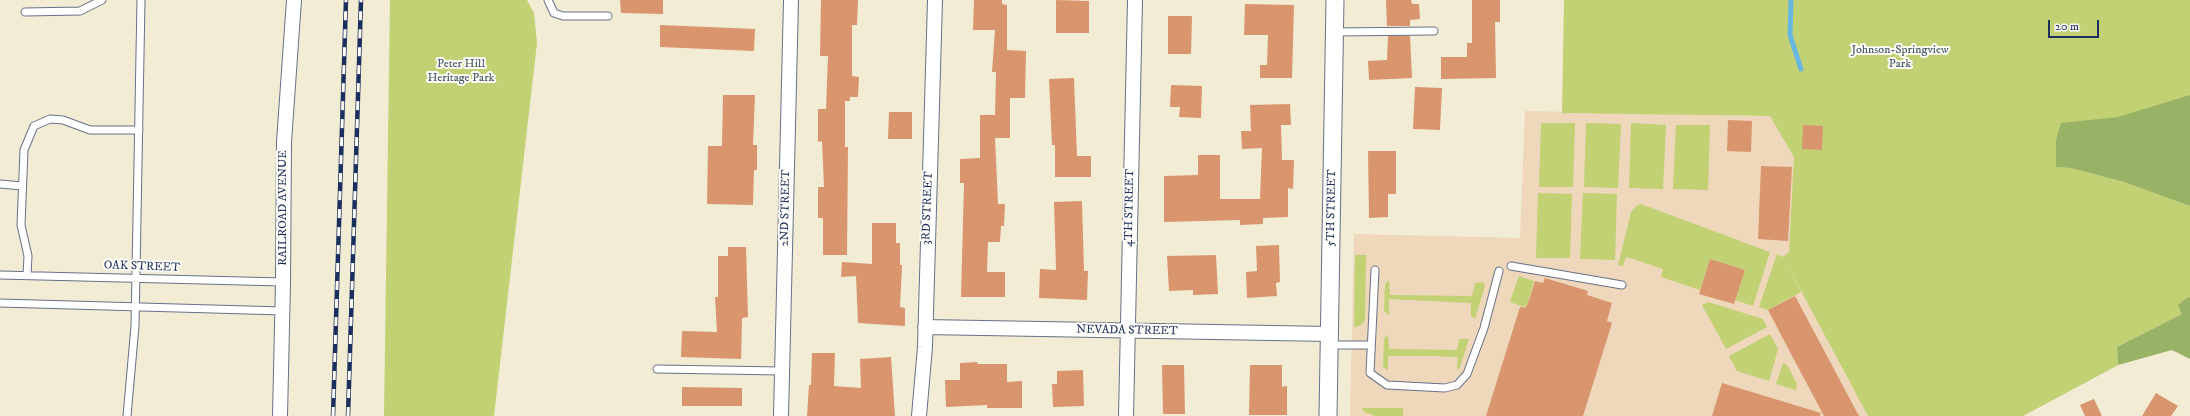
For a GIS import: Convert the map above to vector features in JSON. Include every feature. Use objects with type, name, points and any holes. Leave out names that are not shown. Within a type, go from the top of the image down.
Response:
[{"type":"street","name":"RAILROAD AVENUE","points":[[280,416],[283,311],[284,142],[294,0]]},
{"type":"street","name":"2ND STREET","points":[[781,416],[791,0]]},
{"type":"street","name":"3RD STREET","points":[[919,416],[925,327],[935,0]]},
{"type":"street","name":"4TH STREET","points":[[1126,416],[1135,0]]},
{"type":"street","name":"5TH STREET","points":[[1328,416],[1335,0]]},
{"type":"street","name":"NEVADA STREET","points":[[925,327],[1128,331],[1330,340]]},
{"type":"lane","points":[[26,12],[80,11],[102,0]]},
{"type":"lane","points":[[127,416],[135,326],[141,0]]},
{"type":"lane","points":[[548,0],[554,13],[563,16],[608,16]]},
{"type":"lane","points":[[1334,32],[1434,31]]},
{"type":"lane","points":[[27,275],[28,256],[21,225],[22,186],[24,150],[34,126],[50,119],[63,120],[90,130],[139,130]]},
{"type":"lane","points":[[0,184],[22,186]]},
{"type":"lane","points":[[1511,266],[1622,286]]},
{"type":"lane","points":[[1375,270],[1370,345],[1370,373],[1387,384],[1445,388],[1457,385],[1467,374],[1484,328],[1499,271]]},
{"type":"lane","name":"OAK STREET","points":[[0,274],[283,282]]},
{"type":"lane","points":[[0,303],[283,311]]},
{"type":"lane","points":[[1330,340],[1370,345]]},
{"type":"lane","points":[[656,369],[782,371]]},
{"type":"shaded area","points":[[1525,111],[1770,116],[2190,117],[2190,327],[2023,416],[1350,416],[1354,234],[1520,238]]},
{"type":"green space","name":"Peter Hill Heritage Park","points":[[390,0],[527,0],[534,13],[537,43],[494,416],[384,416]]},
{"type":"green space","name":"Johnson-Springview Park","points":[[1564,0],[2190,0],[2190,117],[2056,140],[2056,167],[2071,168],[2124,182],[2190,206],[2190,298],[2187,297],[2182,314],[2117,347],[2118,365],[2023,416],[1868,416],[1783,257],[1789,252],[1794,157],[1770,116],[1562,113]]},
{"type":"green space","points":[[2190,95],[2190,206],[2124,182],[2071,168],[2056,167],[2056,140],[2061,123],[2118,117]]},
{"type":"green space","points":[[1541,123],[1575,123],[1573,187],[1539,187]]},
{"type":"green space","points":[[1586,123],[1621,124],[1618,188],[1584,187]]},
{"type":"green space","points":[[1631,123],[1666,125],[1663,189],[1629,188]]},
{"type":"green space","points":[[1676,125],[1710,125],[1708,190],[1673,189]]},
{"type":"green space","points":[[1538,193],[1572,194],[1570,258],[1536,258]]},
{"type":"green space","points":[[1583,193],[1617,194],[1615,260],[1580,259]]},
{"type":"green space","points":[[1641,204],[1770,252],[1753,306],[1735,300],[1745,270],[1710,259],[1700,290],[1661,277],[1663,269],[1626,257],[1623,266],[1618,265],[1631,212],[1636,206]]},
{"type":"green space","points":[[1777,254],[1783,257],[1801,292],[1768,310],[1759,307]]},
{"type":"green space","points":[[1355,255],[1366,255],[1365,320],[1360,326],[1354,327]]},
{"type":"green space","points":[[1519,276],[1534,281],[1527,305],[1524,307],[1510,302]]},
{"type":"green space","points":[[1389,280],[1390,295],[1472,296],[1475,283],[1483,282],[1485,286],[1475,319],[1471,316],[1471,303],[1389,299],[1389,315],[1384,311],[1385,284]]},
{"type":"green space","points":[[2188,297],[2190,298],[2190,359],[2172,350],[2118,365],[2117,347],[2182,314],[2178,305]]},
{"type":"green space","points":[[1708,302],[1763,319],[1767,327],[1726,349],[1702,305]]},
{"type":"green space","points":[[1770,334],[1778,349],[1769,381],[1737,371],[1729,356]]},
{"type":"green space","points":[[1388,335],[1389,349],[1457,350],[1459,339],[1469,339],[1459,370],[1457,368],[1458,357],[1388,356],[1388,370],[1383,367],[1384,338]]},
{"type":"green space","points":[[1783,363],[1787,365],[1797,384],[1796,390],[1776,384]]},
{"type":"green space","points":[[1362,408],[1403,408],[1403,416],[1375,416],[1364,412]]},
{"type":"building","points":[[620,0],[663,0],[663,14],[621,13]]},
{"type":"building","points":[[821,0],[858,0],[857,25],[852,25],[852,76],[859,77],[858,97],[850,97],[850,101],[845,101],[845,147],[848,147],[847,255],[823,255],[823,218],[818,218],[818,187],[824,187],[822,141],[818,142],[818,109],[826,109],[828,56],[820,56]]},
{"type":"building","points":[[974,0],[1002,0],[1002,4],[1007,5],[1007,50],[1026,51],[1025,98],[1010,98],[1010,138],[995,138],[998,204],[1005,204],[1004,226],[1001,226],[1000,242],[988,242],[987,272],[1005,272],[1005,297],[961,297],[964,183],[960,183],[960,159],[980,158],[980,115],[995,115],[996,72],[992,72],[995,30],[973,30]]},
{"type":"building","points":[[1056,0],[1089,1],[1089,33],[1056,33]]},
{"type":"building","points":[[1386,0],[1411,0],[1412,4],[1419,4],[1420,19],[1410,20],[1410,26],[1387,26]]},
{"type":"building","points":[[1472,0],[1500,0],[1500,22],[1495,22],[1496,78],[1441,79],[1441,57],[1467,57],[1467,43],[1472,43]]},
{"type":"building","points":[[1245,4],[1294,5],[1292,78],[1260,78],[1260,65],[1267,65],[1268,35],[1244,35]]},
{"type":"building","points":[[1168,16],[1192,16],[1191,54],[1168,54]]},
{"type":"building","points":[[660,25],[755,29],[754,51],[660,47]]},
{"type":"building","points":[[1388,36],[1410,36],[1412,78],[1369,80],[1368,61],[1387,60]]},
{"type":"building","points":[[1074,78],[1077,156],[1091,156],[1091,177],[1055,177],[1055,145],[1052,145],[1049,79]]},
{"type":"building","points":[[1171,85],[1202,86],[1201,118],[1179,117],[1180,107],[1170,107]]},
{"type":"building","points":[[1415,87],[1442,88],[1440,130],[1413,129]]},
{"type":"building","points":[[723,95],[755,95],[753,145],[757,145],[757,170],[754,170],[753,205],[707,204],[708,146],[722,146]]},
{"type":"building","points":[[1290,104],[1291,125],[1281,125],[1282,160],[1294,160],[1293,189],[1288,188],[1288,217],[1263,218],[1263,224],[1240,225],[1240,220],[1164,222],[1164,176],[1198,175],[1198,155],[1220,155],[1220,199],[1260,199],[1262,148],[1242,149],[1241,131],[1251,131],[1250,105]]},
{"type":"building","points":[[889,112],[912,112],[912,139],[888,139]]},
{"type":"building","points":[[1728,120],[1752,121],[1751,152],[1727,151]]},
{"type":"building","points":[[1803,125],[1823,126],[1822,150],[1802,149]]},
{"type":"building","points":[[1368,151],[1396,151],[1396,194],[1388,194],[1388,217],[1369,218]]},
{"type":"building","points":[[1761,166],[1792,167],[1788,241],[1758,239]]},
{"type":"building","points":[[1082,201],[1084,271],[1088,271],[1087,300],[1039,298],[1040,269],[1056,270],[1054,202]]},
{"type":"building","points":[[872,223],[896,223],[896,243],[900,243],[900,265],[902,265],[900,307],[905,308],[905,326],[858,323],[856,276],[841,277],[842,262],[872,264]]},
{"type":"building","points":[[1279,245],[1280,282],[1276,283],[1277,296],[1247,298],[1246,272],[1257,271],[1256,246]]},
{"type":"building","points":[[728,247],[746,247],[748,317],[742,318],[741,359],[681,357],[682,331],[717,332],[715,297],[718,297],[718,256],[728,256]]},
{"type":"building","points":[[1216,255],[1218,294],[1193,295],[1193,290],[1169,291],[1167,256]]},
{"type":"building","points":[[1710,259],[1745,270],[1734,304],[1699,294]]},
{"type":"building","points":[[1545,278],[1588,291],[1587,295],[1612,303],[1607,321],[1612,323],[1583,416],[1486,416],[1520,307],[1525,308],[1527,306],[1535,281],[1543,283]]},
{"type":"building","points":[[1795,296],[1859,416],[1824,416],[1768,310]]},
{"type":"building","points":[[812,353],[835,353],[834,386],[861,388],[860,359],[891,357],[895,416],[807,416],[809,385],[811,385]]},
{"type":"building","points":[[977,362],[978,364],[1007,364],[1007,382],[1022,381],[1022,408],[987,408],[987,405],[946,407],[945,380],[960,380],[960,363]]},
{"type":"building","points":[[1162,365],[1184,365],[1185,414],[1163,414]]},
{"type":"building","points":[[1250,365],[1282,365],[1282,387],[1287,386],[1287,415],[1249,415]]},
{"type":"building","points":[[1083,370],[1084,406],[1053,407],[1052,384],[1057,384],[1057,371]]},
{"type":"building","points":[[1722,383],[1821,413],[1820,416],[1712,416]]},
{"type":"building","points":[[682,387],[742,388],[742,406],[682,406]]},
{"type":"building","points":[[2156,393],[2178,406],[2171,416],[2142,416]]},
{"type":"building","points":[[2094,399],[2102,416],[2085,416],[2080,405]]},
{"type":"waterway","points":[[1791,0],[1790,35],[1801,69]]},
{"type":"railway","points":[[333,416],[346,0]]},
{"type":"railway","points":[[348,416],[361,0]]}]
